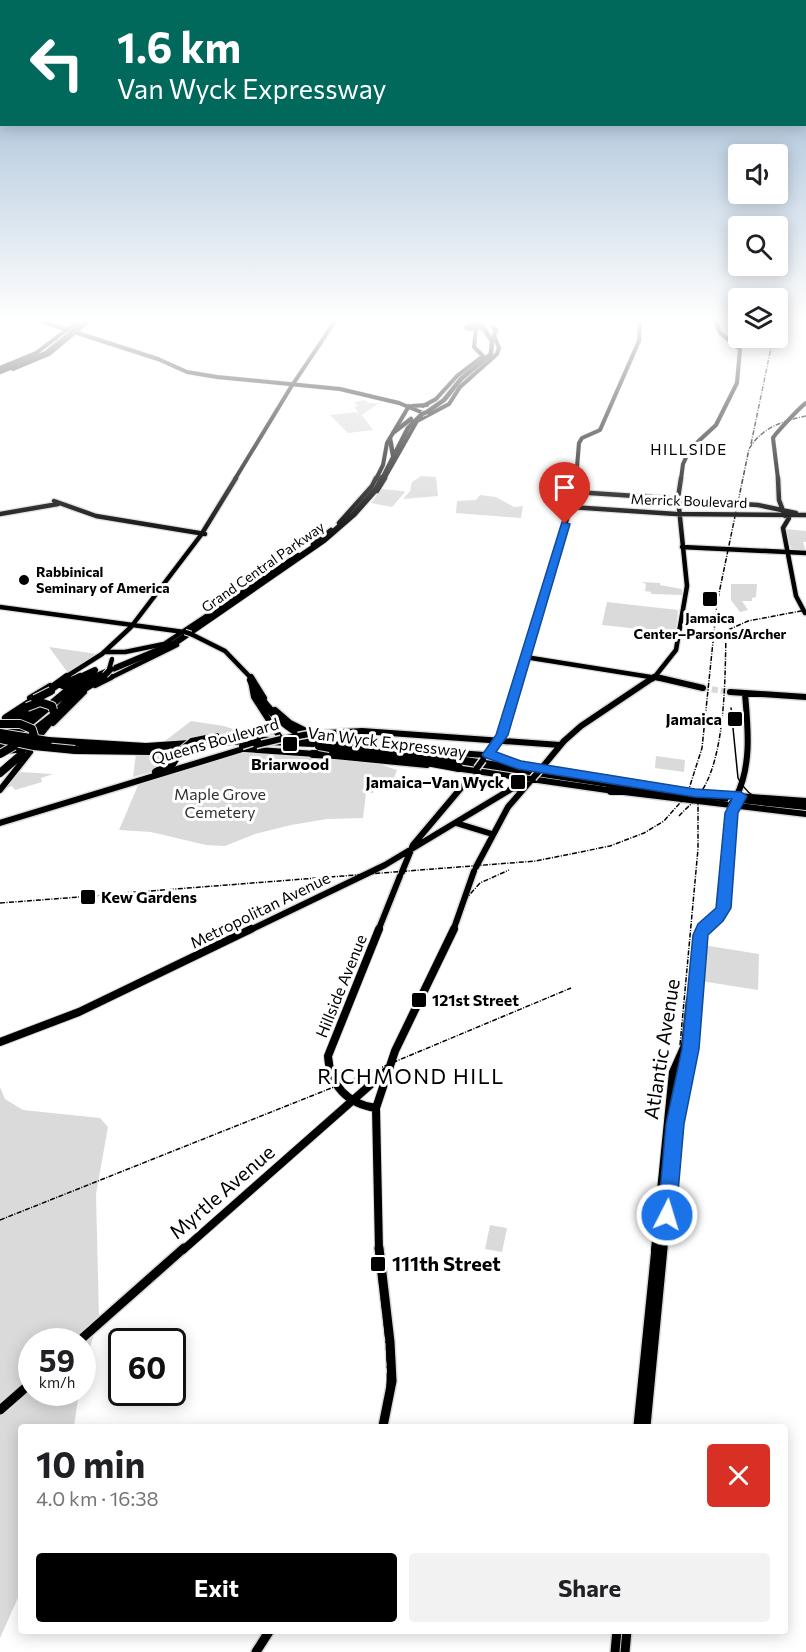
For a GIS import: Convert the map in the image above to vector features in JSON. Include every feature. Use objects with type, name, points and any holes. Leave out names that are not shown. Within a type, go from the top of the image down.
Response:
[{"type":"highway","name":"Grand Central Parkway","points":[[0,736],[65,688],[90,674],[174,643],[315,548],[350,518],[377,488],[410,424],[444,397]]},
{"type":"highway","name":"Grand Central Parkway","points":[[126,661],[173,641],[312,547],[338,526],[363,502],[376,484],[402,432],[423,412],[446,397]]},
{"type":"highway","points":[[441,406],[447,397]]},
{"type":"highway","points":[[394,432],[423,412]]},
{"type":"highway","points":[[402,439],[415,425]]},
{"type":"highway","points":[[390,439],[393,454]]},
{"type":"highway","points":[[221,610],[268,582]]},
{"type":"highway","points":[[89,689],[124,666],[146,655]]},
{"type":"highway","points":[[6,718],[78,677],[126,661]]},
{"type":"highway","points":[[3,750],[70,692],[95,676],[126,661]]},
{"type":"highway","points":[[3,750],[48,721],[72,696],[107,673]]},
{"type":"highway","points":[[0,736],[45,693],[67,676]]},
{"type":"highway","points":[[252,680],[263,701],[289,724],[317,738],[354,751]]},
{"type":"highway","points":[[252,680],[256,695],[264,706],[292,730],[332,750],[474,768]]},
{"type":"highway","points":[[0,725],[30,703],[44,702],[54,709]]},
{"type":"highway","points":[[0,736],[30,703]]},
{"type":"highway","points":[[3,750],[45,721],[54,709]]},
{"type":"highway","points":[[48,721],[54,709]]},
{"type":"highway","points":[[0,725],[25,725],[32,729],[30,747],[0,772]]},
{"type":"highway","points":[[300,735],[380,757]]},
{"type":"highway","name":"Van Wyck Expressway","points":[[0,736],[34,746],[125,753],[234,744],[300,735],[317,745],[330,748],[644,792],[806,808]]},
{"type":"highway","name":"Van Wyck Expressway","points":[[0,736],[48,741],[166,747],[257,743],[317,745],[354,751],[402,753],[616,787],[806,808]]},
{"type":"highway","points":[[156,772],[171,764],[179,753],[192,742],[216,737],[257,743]]},
{"type":"highway","points":[[3,750],[57,745],[129,749],[166,747]]},
{"type":"highway","points":[[3,750],[53,747],[155,751]]},
{"type":"highway","points":[[313,754],[354,751]]},
{"type":"highway","points":[[402,753],[460,753]]},
{"type":"highway","points":[[408,759],[459,768]]},
{"type":"highway","points":[[557,770],[616,787],[644,792]]},
{"type":"highway","points":[[616,787],[667,788]]},
{"type":"main road","points":[[0,725],[32,698],[111,650],[134,625],[204,534],[287,397]]},
{"type":"main road","points":[[380,397],[423,412]]},
{"type":"main road","name":"Grand Central Parkway","points":[[111,650],[122,652],[158,646],[184,633],[268,582],[325,542],[367,504],[380,488],[423,412],[438,397]]},
{"type":"main road","name":"Grand Central Parkway","points":[[89,689],[167,650],[184,633],[258,579],[301,553],[343,520],[372,486],[383,465],[386,447],[405,412],[411,406],[423,412],[449,404],[451,397]]},
{"type":"main road","points":[[423,839],[474,768],[500,740],[575,492],[578,451],[584,438],[599,431],[615,397]]},
{"type":"main road","points":[[383,1424],[392,1381],[390,1339],[382,1288],[377,1231],[376,1108],[381,1080],[389,1069],[404,1032],[450,940],[475,869],[509,806],[560,745],[583,725],[642,688],[655,677],[673,655],[680,635],[687,586],[678,499],[686,458],[692,447],[716,425],[729,397]]},
{"type":"main road","points":[[806,402],[773,437],[778,466],[779,499],[786,513],[782,527],[794,598],[806,614]]},
{"type":"main road","points":[[575,492],[771,507],[786,513]]},
{"type":"main road","points":[[678,499],[703,501]]},
{"type":"main road","points":[[771,507],[779,499]]},
{"type":"main road","points":[[0,514],[57,503],[99,516],[204,534]]},
{"type":"main road","name":"Merrick Boulevard","points":[[570,507],[679,514],[806,514]]},
{"type":"main road","points":[[682,547],[806,553]]},
{"type":"main road","points":[[0,608],[184,633],[222,650],[242,668],[264,698],[300,735]]},
{"type":"main road","points":[[0,787],[30,747],[68,706],[107,673],[112,659],[111,650]]},
{"type":"main road","points":[[89,663],[104,656],[112,659]]},
{"type":"main road","points":[[525,657],[655,677],[703,688]]},
{"type":"main road","points":[[0,787],[68,702],[107,673]]},
{"type":"main road","points":[[252,680],[254,697],[279,737]]},
{"type":"main road","points":[[68,702],[89,689]]},
{"type":"main road","points":[[730,692],[806,697]]},
{"type":"main road","points":[[735,801],[744,781],[748,721],[745,694]]},
{"type":"main road","name":"Queens Boulevard","points":[[0,821],[257,743],[338,727],[370,727],[560,745]]},
{"type":"main road","name":"Van Wyck Expressway","points":[[300,735],[352,745],[488,755],[501,757],[517,764],[557,770]]},
{"type":"main road","name":"Queens Boulevard","points":[[244,747],[279,737]]},
{"type":"main road","name":"Van Wyck Expressway","points":[[244,747],[474,768],[532,779],[616,787],[632,793],[735,801]]},
{"type":"main road","name":"Queens Boulevard","points":[[0,821],[156,772],[219,755]]},
{"type":"main road","points":[[557,770],[806,814]]},
{"type":"main road","name":"Metropolitan Avenue","points":[[0,1042],[80,1012],[369,873],[411,850],[423,839],[456,823],[513,788],[523,789]]},
{"type":"main road","points":[[735,801],[763,797],[806,801]]},
{"type":"main road","name":"Atlantic Avenue","points":[[638,1424],[673,1072],[686,1040],[696,934],[702,925],[716,914],[721,904],[735,801]]},
{"type":"main road","name":"Atlantic Avenue","points":[[646,1424],[675,1124],[690,1049],[700,937],[703,928],[719,916],[724,907],[731,815],[735,801]]},
{"type":"main road","points":[[456,823],[492,834]]},
{"type":"main road","name":"Hillside Avenue","points":[[352,1102],[335,1080],[328,1056],[411,850]]},
{"type":"main road","name":"Myrtle Avenue","points":[[94,1328],[352,1102],[381,1080]]},
{"type":"main road","points":[[352,1102],[376,1108]]},
{"type":"main road","points":[[0,1410],[18,1394]]},
{"type":"main road","points":[[256,1652],[267,1634]]},
{"type":"main road","points":[[615,1652],[617,1634]]},
{"type":"main road","points":[[625,1652],[627,1634]]},
{"type":"green space","points":[[365,400],[369,403],[379,403],[362,415],[373,430],[348,433],[330,415],[358,412],[354,407],[358,406],[354,402]]},
{"type":"green space","points":[[421,476],[436,477],[438,496],[403,499],[410,491],[412,482]]},
{"type":"green space","points":[[381,489],[405,492],[392,507],[371,503]]},
{"type":"green space","points":[[480,495],[496,497],[514,507],[523,506],[521,518],[456,513],[457,501],[476,500]]},
{"type":"green space","points":[[785,529],[806,531],[806,542],[803,542],[806,552],[792,551]]},
{"type":"green space","points":[[641,582],[660,583],[660,585],[682,589],[682,595],[651,594],[645,591],[646,584]]},
{"type":"green space","points":[[731,584],[757,584],[756,597],[752,598],[752,601],[742,601],[748,610],[740,612],[731,600]]},
{"type":"green space","points":[[607,602],[678,610],[676,633],[602,625]]},
{"type":"green space","points":[[49,647],[97,654],[68,673]]},
{"type":"green space","points":[[191,721],[224,726],[239,731],[269,725],[275,735],[263,737],[213,735],[185,742],[161,744]]},
{"type":"green space","name":"Maple Grove Cemetery","points":[[253,750],[376,763],[397,770],[389,790],[374,789],[373,793],[366,793],[363,818],[327,819],[291,825],[255,834],[225,846],[206,845],[151,832],[119,830],[139,783]]},
{"type":"green space","points":[[177,752],[164,767],[133,777],[136,754]]},
{"type":"green space","points":[[656,756],[685,760],[684,772],[655,768]]},
{"type":"green space","points":[[21,772],[53,774],[41,778],[42,782],[15,790],[12,786],[4,789]]},
{"type":"green space","points":[[703,945],[759,954],[758,990],[701,981]]},
{"type":"green space","points":[[0,1087],[5,1099],[23,1110],[100,1118],[108,1127],[96,1194],[99,1318],[96,1328],[18,1328],[18,1406],[77,1406],[74,1424],[18,1424],[18,1598],[0,1638]]},
{"type":"green space","points":[[490,1225],[507,1228],[502,1252],[485,1249]]},
{"type":"tunnel","points":[[703,688],[730,692]]},
{"type":"tram line","points":[[731,708],[738,778],[744,787],[758,799],[776,805],[806,808]]},
{"type":"railway","points":[[751,444],[761,397]]},
{"type":"railway","points":[[124,893],[536,861],[610,846],[644,833],[664,821],[687,795],[702,748],[717,603],[749,449],[754,441],[767,430],[789,420],[806,416]]},
{"type":"railway","points":[[728,630],[748,621],[806,610]]},
{"type":"railway","points":[[698,796],[709,776],[720,737],[726,632]]},
{"type":"railway","points":[[679,816],[698,796]]},
{"type":"railway","points":[[680,1045],[698,849],[698,796]]},
{"type":"railway","points":[[387,1065],[443,953],[464,901],[480,883],[509,870]]},
{"type":"railway","points":[[0,903],[106,895]]},
{"type":"railway","points":[[387,1065],[571,988]]},
{"type":"railway","points":[[0,1220],[387,1065]]},
{"type":"railway","points":[[377,1250],[374,1118],[387,1065]]},
{"type":"railway","points":[[377,1248],[388,1380],[382,1424]]},
{"type":"railway","points":[[254,1652],[265,1634]]},
{"type":"place","name":"Rabbinical Seminary of America","points":[[24,580]]},
{"type":"place","name":"Jamaica Center–Parsons/Archer","points":[[710,599]]},
{"type":"place","name":"Jamaica","points":[[735,719]]},
{"type":"place","name":"Briarwood","points":[[290,744]]},
{"type":"place","name":"Jamaica–Van Wyck","points":[[518,782]]},
{"type":"place","name":"Kew Gardens","points":[[88,897]]},
{"type":"place","name":"121st Street","points":[[419,1000]]},
{"type":"place","name":"111th Street","points":[[378,1264]]},
{"type":"district","name":"HILLSIDE","points":[[689,450]]},
{"type":"district","name":"RICHMOND HILL","points":[[411,1077]]},
{"type":"route","points":[[565,524],[502,735],[488,755],[501,757],[518,765],[695,793],[741,796],[731,813],[725,902],[718,917],[703,928],[700,935],[690,1049],[675,1124],[667,1215]]}]
